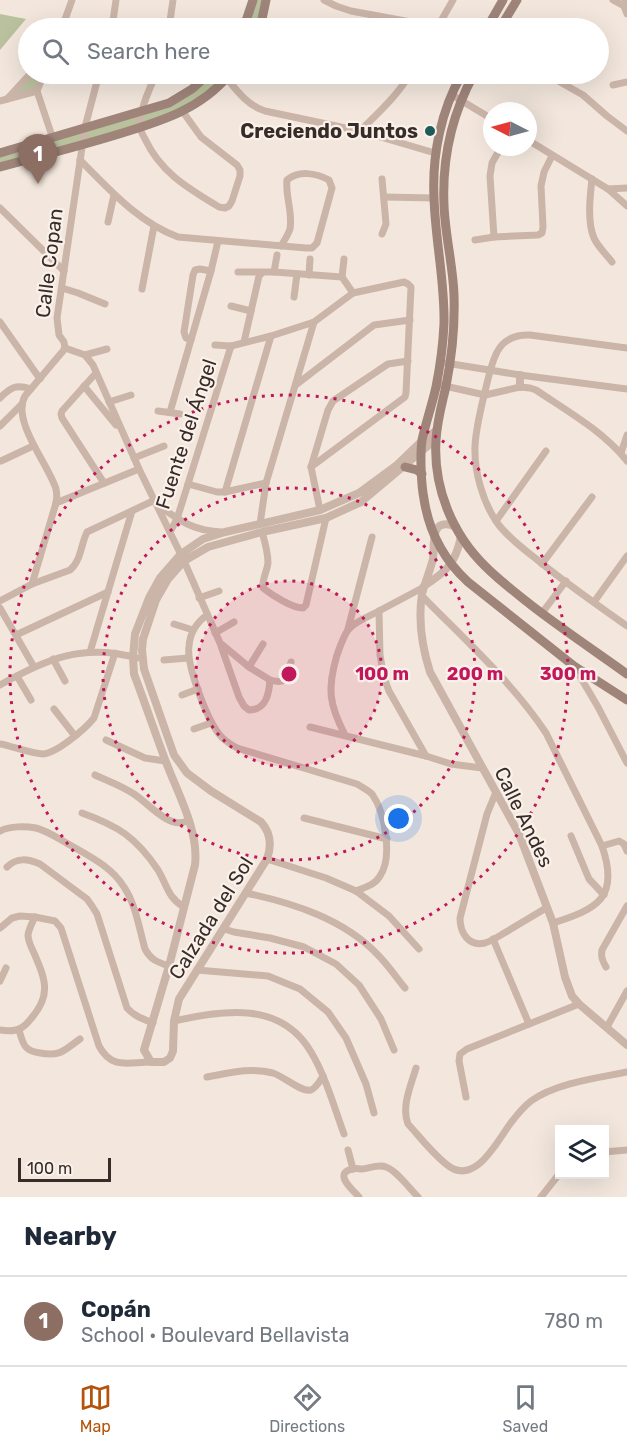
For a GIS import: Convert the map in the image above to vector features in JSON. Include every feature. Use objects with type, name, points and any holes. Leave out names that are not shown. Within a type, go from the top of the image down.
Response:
[{"type":"main road","points":[[246,18],[253,0]]},
{"type":"main road","points":[[262,18],[266,0]]},
{"type":"main road","points":[[493,18],[503,0]]},
{"type":"main road","points":[[506,18],[516,0]]},
{"type":"main road","points":[[0,153],[169,103],[196,84]]},
{"type":"main road","points":[[0,167],[82,146],[183,112],[201,100],[217,84]]},
{"type":"main road","points":[[445,363],[444,300],[434,198],[435,153],[442,122],[457,84]]},
{"type":"main road","points":[[470,84],[451,128],[447,146],[444,206],[454,295],[453,331],[441,385],[437,474],[448,512],[474,554],[485,566],[542,613],[627,674]]},
{"type":"main road","points":[[434,188],[444,188]]},
{"type":"main road","points":[[441,385],[429,417],[422,446],[422,474],[423,497],[428,518],[442,552],[468,582],[574,666],[627,700]]},
{"type":"main road","points":[[429,417],[439,419]]},
{"type":"main road","points":[[405,467],[422,474]]},
{"type":"street","points":[[66,18],[72,0]]},
{"type":"street","points":[[113,18],[116,0]]},
{"type":"street","points":[[170,18],[172,0]]},
{"type":"street","points":[[324,0],[351,11],[386,18]]},
{"type":"street","points":[[443,18],[453,0]]},
{"type":"street","points":[[613,0],[626,7]]},
{"type":"street","points":[[613,85],[627,82]]},
{"type":"street","points":[[4,100],[20,84]]},
{"type":"street","points":[[40,84],[37,91],[52,136]]},
{"type":"street","name":"Calle Copan","points":[[65,348],[57,329],[57,318],[85,127],[96,84]]},
{"type":"street","points":[[152,84],[142,111],[140,128],[149,147],[163,166],[181,184],[219,207],[225,208],[232,201],[240,170],[237,165],[201,137],[183,112]]},
{"type":"street","points":[[233,84],[256,108],[360,131],[435,153]]},
{"type":"street","points":[[360,131],[394,98],[403,84]]},
{"type":"street","points":[[565,84],[583,95],[627,131]]},
{"type":"street","points":[[4,100],[37,91]]},
{"type":"street","points":[[452,94],[483,114]]},
{"type":"street","points":[[537,146],[608,189],[627,206]]},
{"type":"street","points":[[494,237],[490,176],[496,156]]},
{"type":"street","points":[[475,240],[542,233],[541,186],[544,172],[552,156]]},
{"type":"street","points":[[80,160],[113,198],[154,226],[178,237],[218,242],[312,248],[317,243],[332,188],[329,180],[322,176],[302,173],[286,180],[290,229],[281,246]]},
{"type":"street","points":[[382,179],[386,224],[382,234]]},
{"type":"street","points":[[592,179],[591,231],[594,240],[612,262]]},
{"type":"street","points":[[608,189],[627,188]]},
{"type":"street","points":[[384,197],[434,198]]},
{"type":"street","points":[[108,222],[113,198]]},
{"type":"street","points":[[0,208],[64,271]]},
{"type":"street","points":[[142,290],[154,226]]},
{"type":"street","points":[[170,412],[218,242]]},
{"type":"street","points":[[274,272],[277,255]]},
{"type":"street","points":[[309,275],[310,259]]},
{"type":"street","points":[[344,259],[342,278],[353,293]]},
{"type":"street","points":[[191,340],[186,338],[184,332],[193,275],[195,270],[200,268],[211,270]]},
{"type":"street","points":[[238,272],[274,272],[342,278]]},
{"type":"street","points":[[244,342],[259,276],[262,273]]},
{"type":"street","points":[[294,297],[297,274]]},
{"type":"street","points":[[215,345],[231,346],[271,336],[314,322],[353,293],[404,282],[408,284],[411,288],[405,398],[311,467]]},
{"type":"street","points":[[62,288],[105,304]]},
{"type":"street","points":[[231,306],[251,311]]},
{"type":"street","points":[[297,384],[374,325],[410,320]]},
{"type":"street","points":[[0,322],[40,379]]},
{"type":"street","points":[[314,322],[266,483],[261,528],[268,565],[262,580],[263,588],[297,608],[303,608],[306,605],[326,518]]},
{"type":"street","points":[[627,348],[541,336],[517,335],[510,338],[498,349],[490,371],[476,438],[476,457],[482,489],[496,521],[515,542],[542,564],[627,626]]},
{"type":"street","points":[[225,492],[271,336]]},
{"type":"street","name":"Fuente del Ángel","points":[[171,532],[231,346]]},
{"type":"street","points":[[0,426],[22,404],[25,396],[65,348],[85,355],[96,373],[139,469],[171,532],[220,643],[239,698],[244,706],[249,710],[263,706],[270,680]]},
{"type":"street","points":[[85,355],[107,349]]},
{"type":"street","points":[[320,510],[311,467],[328,410],[333,401],[388,364],[408,361]]},
{"type":"street","points":[[445,363],[490,371],[627,388]]},
{"type":"street","points":[[96,373],[61,414],[104,483]]},
{"type":"street","points":[[520,375],[520,387]]},
{"type":"street","points":[[0,384],[3,395],[14,386],[31,389]]},
{"type":"street","points":[[441,385],[485,395],[520,387],[536,390],[590,427],[621,453],[627,461]]},
{"type":"street","points":[[84,386],[122,432]]},
{"type":"street","points":[[109,402],[131,395]]},
{"type":"street","points":[[22,404],[23,416],[33,446],[56,491],[56,503],[32,584]]},
{"type":"street","points":[[158,411],[180,414]]},
{"type":"street","points":[[261,528],[320,510],[359,493],[437,434]]},
{"type":"street","points":[[621,453],[627,435]]},
{"type":"street","points":[[1,461],[33,446]]},
{"type":"street","points":[[134,458],[164,446]]},
{"type":"street","points":[[261,528],[326,518],[361,502],[405,467],[422,446]]},
{"type":"street","points":[[496,521],[546,451]]},
{"type":"street","points":[[56,503],[139,469]]},
{"type":"street","points":[[188,484],[225,492],[266,483]]},
{"type":"street","points":[[542,564],[592,497]]},
{"type":"street","points":[[0,601],[32,584],[74,567],[87,532],[156,502]]},
{"type":"street","points":[[156,502],[188,526],[225,532]]},
{"type":"street","points":[[90,652],[132,511]]},
{"type":"street","points":[[348,629],[379,611],[423,591],[451,564],[458,551],[459,532],[449,525],[442,525],[436,530],[434,536]]},
{"type":"street","name":"Calzada del Sol","points":[[144,1050],[184,907],[196,853],[189,821],[134,674],[135,634],[149,598],[160,578],[203,539],[225,532],[261,528]]},
{"type":"street","name":"Calzada del Sol","points":[[35,917],[55,921],[61,928],[104,1056],[121,1064],[164,1062],[170,1058],[174,1051],[174,1021],[179,999],[267,859],[270,853],[270,835],[261,822],[187,773],[174,755],[146,677],[143,639],[156,600],[182,558],[261,528]]},
{"type":"street","name":"Calle Andes","points":[[434,536],[434,554],[423,591],[421,617],[422,640],[430,672],[519,834],[553,924],[567,986],[572,996],[627,1045]]},
{"type":"street","points":[[345,735],[335,715],[330,687],[333,669],[348,629],[372,537]]},
{"type":"street","points":[[594,602],[627,556]]},
{"type":"street","points":[[542,613],[566,581]]},
{"type":"street","points":[[199,598],[219,591]]},
{"type":"street","points":[[423,591],[535,716],[546,733],[602,846],[608,865],[608,881],[600,901],[589,910],[553,924]]},
{"type":"street","points":[[16,635],[108,592]]},
{"type":"street","points":[[0,608],[34,667]]},
{"type":"street","points":[[379,611],[380,655],[384,678],[426,756]]},
{"type":"street","points":[[207,615],[197,622],[193,630],[188,658],[210,723],[220,736],[237,748],[357,784],[370,792],[378,805],[387,840],[386,863],[374,883],[356,891]]},
{"type":"street","points":[[215,633],[234,622]]},
{"type":"street","points":[[174,624],[193,630]]},
{"type":"street","points":[[220,643],[249,667],[279,683],[287,679],[291,662]]},
{"type":"street","points":[[249,667],[263,644]]},
{"type":"street","points":[[0,685],[53,659],[90,652],[115,653],[143,659]]},
{"type":"street","points":[[0,744],[44,754],[52,752],[75,736],[94,718],[115,653]]},
{"type":"street","points":[[164,660],[188,658]]},
{"type":"street","points":[[53,659],[65,681]]},
{"type":"street","points":[[574,666],[598,706],[627,763]]},
{"type":"street","points":[[17,676],[31,700]]},
{"type":"street","points":[[182,695],[198,688]]},
{"type":"street","points":[[54,709],[75,736]]},
{"type":"street","points":[[194,729],[210,723]]},
{"type":"street","points":[[310,727],[451,764],[482,768]]},
{"type":"street","points":[[106,740],[145,758],[165,761]]},
{"type":"street","points":[[95,775],[124,788],[173,822],[189,821]]},
{"type":"street","points":[[496,792],[487,814],[460,918],[460,926],[467,939],[486,943],[546,908]]},
{"type":"street","points":[[82,813],[108,822],[136,842],[160,874],[173,900],[184,907]]},
{"type":"street","points":[[304,818],[387,840]]},
{"type":"street","points":[[0,831],[6,828],[21,827],[46,831],[102,864],[123,884],[130,896],[148,955],[168,966]]},
{"type":"street","points":[[571,836],[589,879],[603,895]]},
{"type":"street","points":[[602,846],[619,841],[624,844],[627,851]]},
{"type":"street","points":[[267,859],[326,878],[356,891],[388,916],[419,949]]},
{"type":"street","points":[[7,867],[12,861],[32,860],[87,899],[97,914],[127,1008],[137,1017],[153,1023]]},
{"type":"street","points":[[246,893],[315,913],[346,929],[377,954],[405,988]]},
{"type":"street","points":[[606,967],[601,956],[602,950],[627,906]]},
{"type":"street","points":[[0,928],[12,918],[35,917],[28,935],[29,942],[45,984],[42,1004],[26,1025],[12,1032],[0,1030]]},
{"type":"street","points":[[224,929],[304,947],[336,964],[359,985],[381,1018],[394,1050]]},
{"type":"street","points":[[493,939],[529,1024]]},
{"type":"street","points":[[0,981],[6,969]]},
{"type":"street","points":[[196,970],[268,976],[300,989],[328,1012],[346,1038],[366,1084],[374,1113]]},
{"type":"street","points":[[607,1026],[627,991]]},
{"type":"street","points":[[466,1097],[459,1061],[460,1054],[467,1049],[579,1004]]},
{"type":"street","points":[[174,1021],[218,1013],[243,1012],[260,1014],[277,1020],[296,1033],[311,1051],[323,1076],[344,1134]]},
{"type":"street","points":[[19,1030],[28,1050],[50,1055],[60,1053],[80,1039]]},
{"type":"street","points":[[130,1062],[144,1050],[151,1062]]},
{"type":"street","points":[[416,1068],[405,1109],[408,1124],[446,1165],[455,1170],[464,1171],[472,1169],[486,1158],[530,1101],[557,1087],[627,1072]]},
{"type":"street","points":[[207,1077],[239,1071],[259,1071],[274,1073],[304,1090],[310,1090],[323,1076]]},
{"type":"street","points":[[348,1150],[353,1168]]},
{"type":"street","points":[[609,1152],[627,1150]]},
{"type":"street","points":[[359,1197],[343,1178],[347,1171],[353,1168],[379,1166],[393,1171],[418,1197]]},
{"type":"street","points":[[541,1197],[555,1179]]},
{"type":"green space","points":[[253,0],[266,0],[261,18],[246,18]]},
{"type":"green space","points":[[0,14],[21,18],[18,18],[18,29],[0,50]]},
{"type":"green space","points":[[21,84],[40,84],[37,91],[7,99]]},
{"type":"green space","points":[[195,84],[218,84],[183,112],[0,167],[0,153],[169,103]]},
{"type":"place","name":"Creciendo Juntos","points":[[430,131]]},
{"type":"place","name":"Copán","points":[[38,184]]}]
